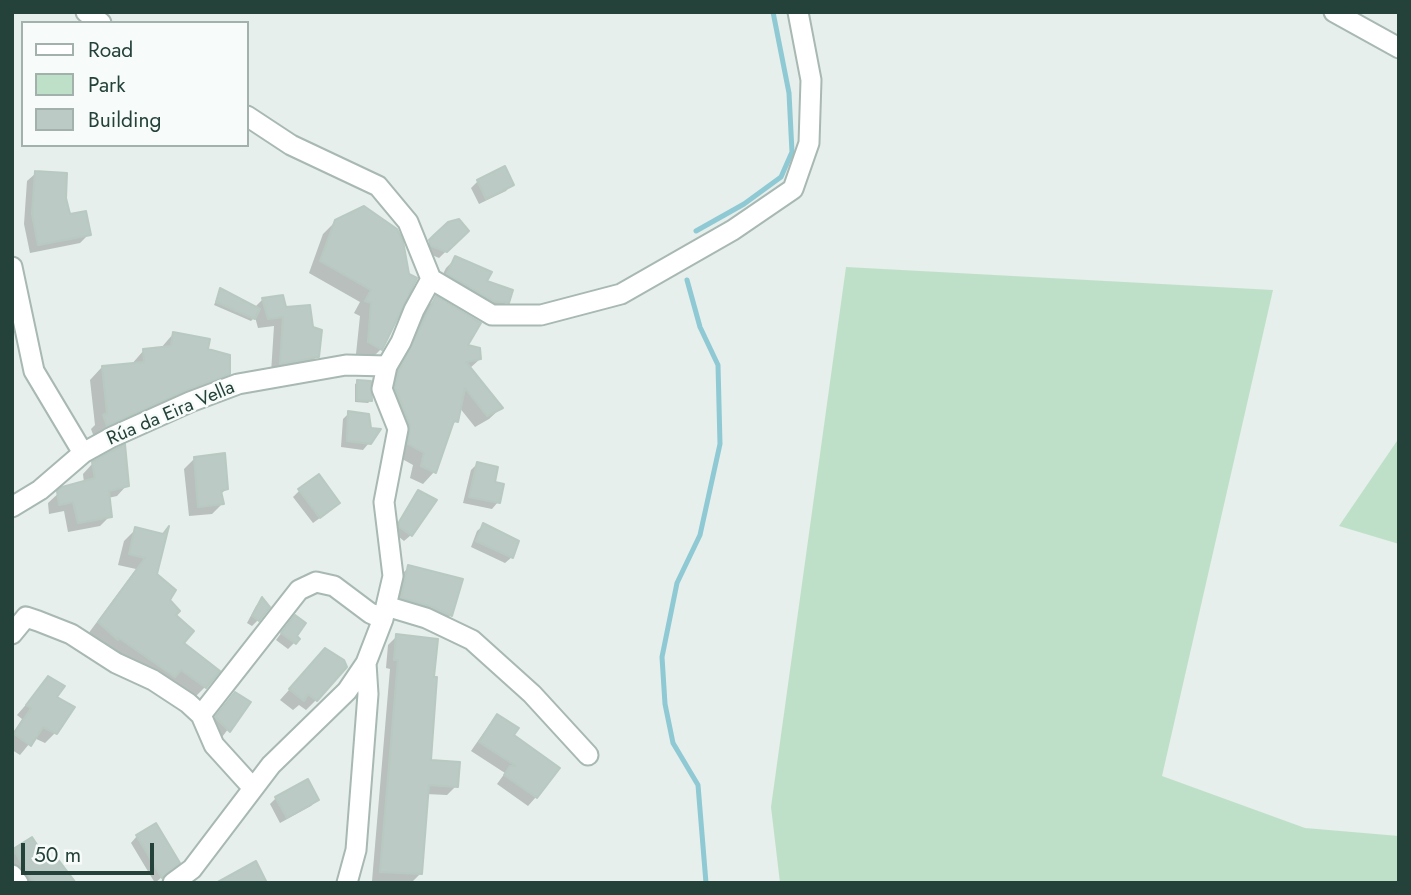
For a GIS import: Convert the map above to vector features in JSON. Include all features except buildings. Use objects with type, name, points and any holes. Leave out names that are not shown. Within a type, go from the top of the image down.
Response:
[{"type":"street","points":[[248,117],[291,145],[378,186],[408,222],[431,279],[492,315],[541,315],[621,294],[733,230],[793,189],[809,144],[811,80],[798,12]]},
{"type":"street","points":[[1334,12],[1399,48]]},
{"type":"street","name":"Rúa da Eira Vella","points":[[12,267],[34,371],[83,453]]},
{"type":"street","points":[[173,883],[192,869],[271,765],[347,691],[366,663],[393,576],[384,502],[398,429],[382,389],[387,366],[431,279]]},
{"type":"street","name":"Rúa da Eira Vella","points":[[12,508],[40,490],[83,453],[190,402],[239,384],[346,365],[387,366]]},
{"type":"street","points":[[201,715],[299,590],[316,582],[334,586],[370,613],[384,612],[426,618],[472,640],[531,694],[588,755]]},
{"type":"street","points":[[12,634],[26,617],[71,634],[116,663],[153,680],[201,715],[214,745],[253,788]]},
{"type":"street","points":[[347,883],[356,850],[368,694],[366,663]]},
{"type":"street","points":[[12,875],[18,883]]},
{"type":"green space","points":[[846,267],[1273,290],[1162,776],[1305,828],[1399,836],[1399,883],[780,883],[771,807]]},
{"type":"green space","points":[[1399,438],[1399,544],[1339,526]]},
{"type":"waterway","points":[[696,231],[744,204],[781,177],[792,152],[789,93],[773,12]]},
{"type":"waterway","points":[[687,280],[700,327],[718,365],[720,444],[700,535],[677,583],[662,657],[665,704],[673,743],[698,785],[706,883]]}]
